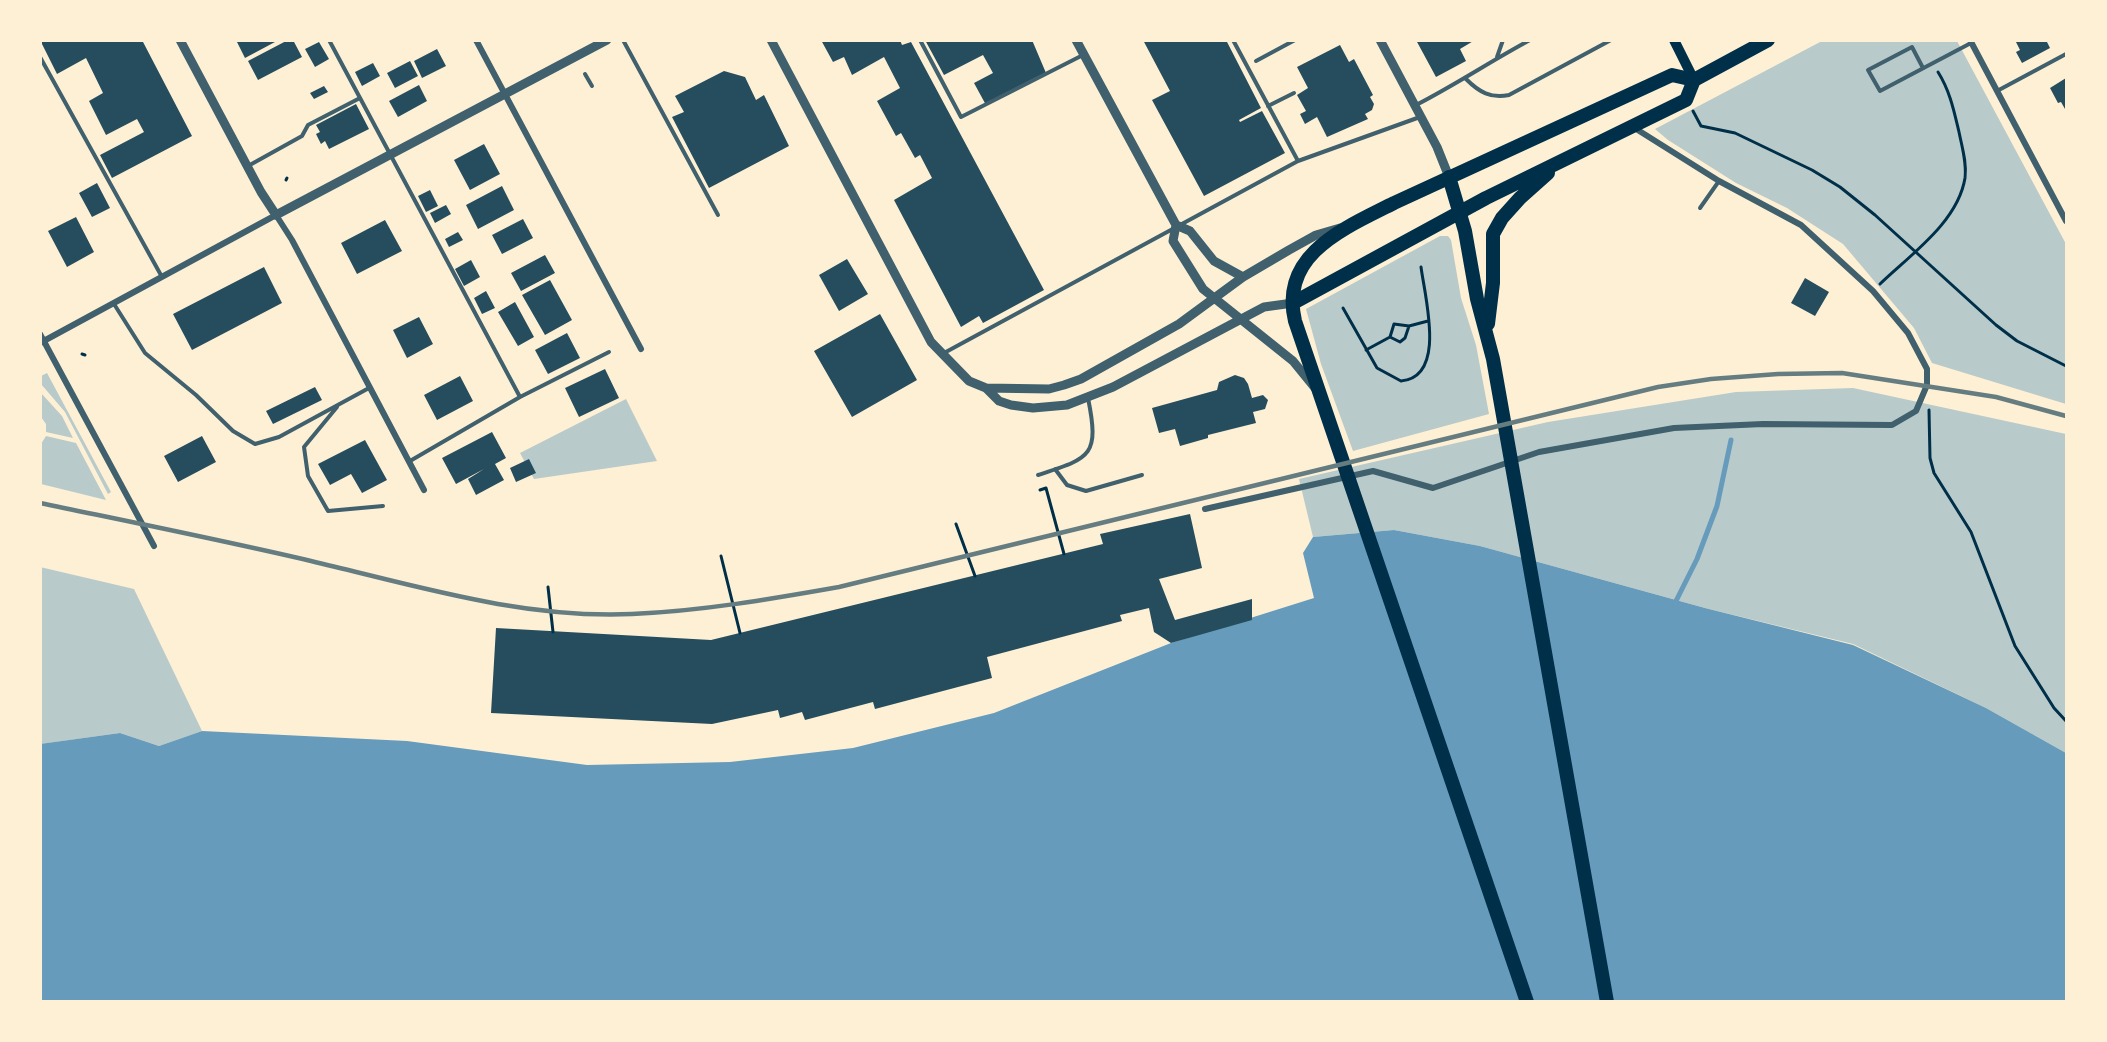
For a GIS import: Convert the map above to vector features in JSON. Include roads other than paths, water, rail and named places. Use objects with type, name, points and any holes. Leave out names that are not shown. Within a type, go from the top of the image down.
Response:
[{"type":"highway","points":[[1293,303],[1459,213],[1686,100],[1694,80],[1768,40]]},
{"type":"highway","points":[[1527,1002],[1295,319],[1293,303],[1295,278],[1307,259],[1351,225],[1449,177],[1672,75],[1694,80]]},
{"type":"highway","points":[[1487,332],[1493,283],[1493,234],[1520,198],[1561,162]]},
{"type":"highway","points":[[1449,177],[1493,359],[1607,1002]]},
{"type":"main road","points":[[1674,40],[1694,80]]},
{"type":"street","points":[[180,40],[424,490]]},
{"type":"street","points":[[476,40],[641,349]]},
{"type":"street","points":[[154,546],[42,339],[114,304],[276,215],[608,40]]},
{"type":"street","points":[[771,40],[931,342],[969,381],[986,388],[1049,388],[1081,379],[1179,324],[1243,277],[1316,235],[1351,225]]},
{"type":"street","points":[[1076,40],[1176,225],[1190,231],[1214,261],[1243,277]]},
{"type":"street","points":[[1380,40],[1421,116],[1449,177]]},
{"type":"street","points":[[1971,42],[2067,221]]},
{"type":"street","points":[[1205,509],[1373,471],[1433,488],[1539,452],[1674,428],[1763,424],[1892,425],[1916,411],[1927,385],[1927,369],[1921,354],[1892,312],[1872,291],[1801,225],[1719,181],[1633,127]]},
{"type":"street","points":[[1176,225],[1173,241],[1203,290],[1293,361],[1320,394]]},
{"type":"street","points":[[986,388],[999,401],[1034,408],[1067,405],[1088,398],[1264,307],[1293,303]]},
{"type":"lane","points":[[329,40],[520,397]]},
{"type":"lane","points":[[623,40],[718,215]]},
{"type":"lane","points":[[920,40],[961,117],[1083,55]]},
{"type":"lane","points":[[1233,40],[1298,161]]},
{"type":"lane","points":[[1256,61],[1295,40]]},
{"type":"lane","points":[[1496,58],[1503,40]]},
{"type":"lane","points":[[1466,79],[1483,93],[1492,96],[1509,95],[1611,40]]},
{"type":"lane","points":[[1415,106],[1466,79],[1475,69],[1529,41]]},
{"type":"lane","points":[[1923,68],[1912,47],[1869,70],[1880,91],[1923,68],[1971,42]]},
{"type":"lane","points":[[1997,91],[2067,54]]},
{"type":"lane","points":[[40,57],[162,278]]},
{"type":"lane","points":[[585,74],[592,86]]},
{"type":"lane","points":[[1268,106],[1294,93]]},
{"type":"lane","points":[[247,166],[302,136],[308,125],[360,98]]},
{"type":"lane","points":[[942,355],[1176,225],[1298,161],[1421,116]]},
{"type":"lane","points":[[1700,208],[1719,181]]},
{"type":"lane","points":[[114,304],[145,353],[196,395],[233,431],[255,444],[279,437],[370,387]]},
{"type":"lane","points":[[409,462],[520,397],[609,352]]},
{"type":"lane","points":[[1038,475],[1074,464],[1085,456],[1092,446],[1094,434],[1088,398]]},
{"type":"lane","points":[[339,404],[304,447],[308,476],[328,511],[382,506]]},
{"type":"lane","points":[[1056,469],[1067,485],[1086,491],[1142,475]]},
{"type":"water","points":[[1394,530],[1480,546],[1705,608],[1853,645],[1986,708],[2066,753],[2066,1001],[41,1001],[40,744],[120,733],[159,746],[202,731],[407,741],[587,765],[730,762],[853,748],[994,713],[1171,643],[1314,598],[1303,553],[1313,537]]},
{"type":"waterway","points":[[1674,605],[1697,559],[1717,506],[1731,440]]},
{"type":"railway","points":[[40,503],[277,553],[470,599],[551,611],[632,614],[710,607],[839,587],[1658,387],[1711,379],[1778,374],[1842,373],[1996,397],[2066,416]]}]
